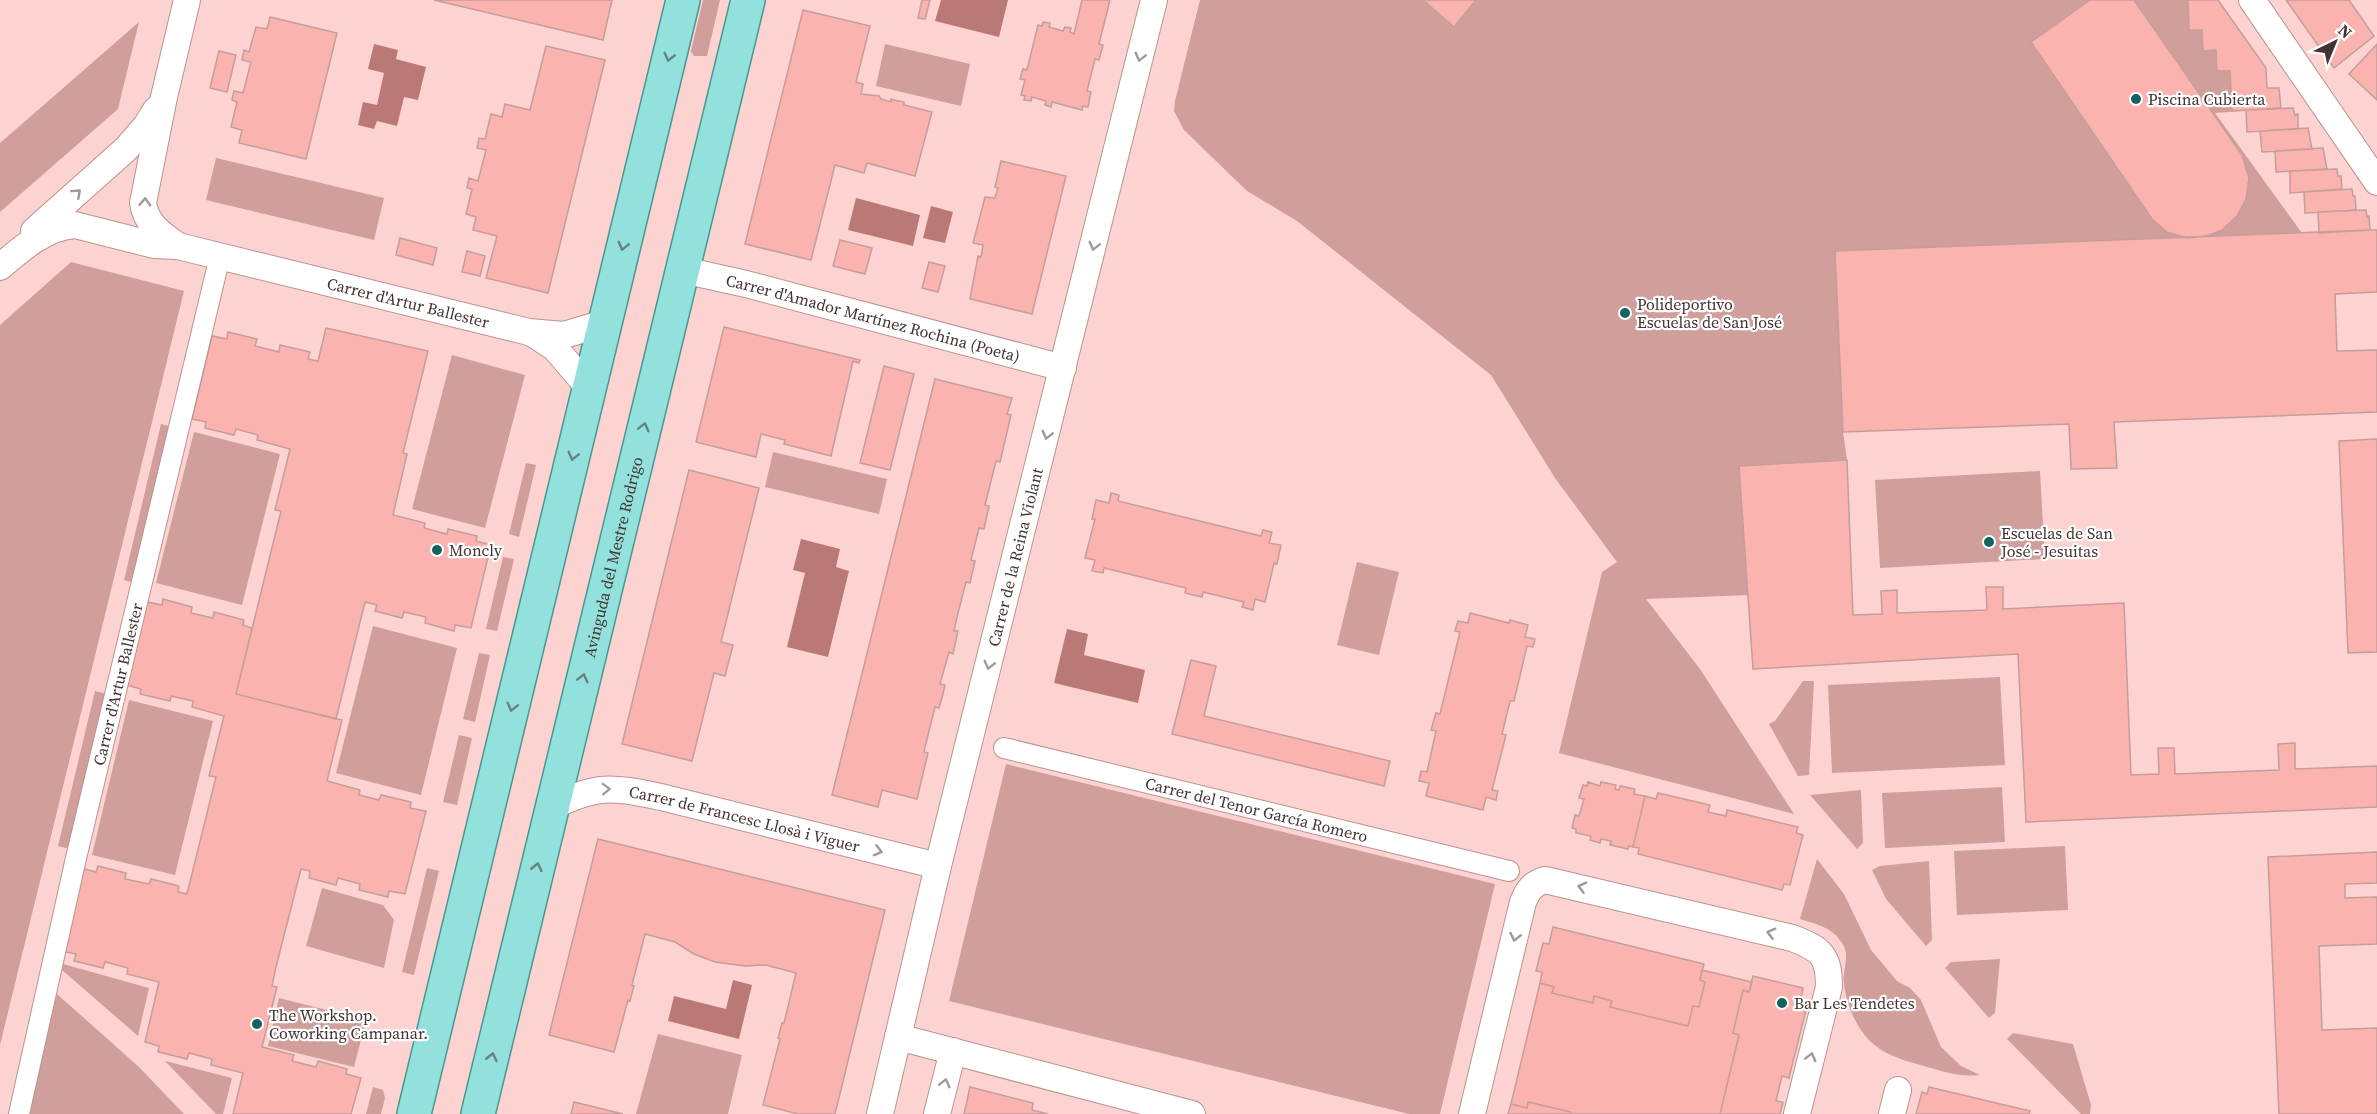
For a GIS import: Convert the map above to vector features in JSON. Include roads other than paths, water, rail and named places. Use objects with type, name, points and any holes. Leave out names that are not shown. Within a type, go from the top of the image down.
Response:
[{"type":"main road","points":[[414,1114],[683,0]]},
{"type":"main road","name":"Avinguda del Mestre Rodrigo","points":[[478,1114],[747,0]]},
{"type":"street","name":"Carrer d'Artur Ballester","points":[[178,246],[158,232],[145,214],[143,203],[164,97],[187,0]]},
{"type":"street","name":"Carrer de la Reina Violant","points":[[880,1114],[938,866],[1154,0]]},
{"type":"street","points":[[2252,0],[2375,173]]},
{"type":"street","name":"Carrer d'Artur Ballester","points":[[3,265],[31,234],[138,137],[164,97]]},
{"type":"street","name":"Carrer d'Artur Ballester","points":[[3,265],[48,231],[75,225],[154,245],[178,246],[529,332],[575,333],[604,323]]},
{"type":"street","name":"Carrer d'Artur Ballester","points":[[19,1114],[84,824],[219,256]]},
{"type":"street","name":"Carrer d'Amador Martínez Rochina (Poeta)","points":[[683,270],[746,284],[1064,368]]},
{"type":"street","name":"Carrer d'Artur Ballester","points":[[529,332],[555,348],[589,388]]},
{"type":"street","name":"Carrer del Tenor García Romero","points":[[1004,748],[1509,871]]},
{"type":"street","name":"Carrer de Francesc Llosà i Viguer","points":[[551,807],[590,790],[621,789],[662,797],[938,866]]},
{"type":"street","points":[[1472,1114],[1523,902],[1527,892],[1535,883],[1553,880],[1792,938],[1810,945],[1824,956],[1828,968],[1829,987],[1797,1114]]},
{"type":"street","points":[[898,1037],[1192,1114]]},
{"type":"street","points":[[937,1114],[953,1051]]},
{"type":"place","name":"Piscina Cubierta","points":[[2136,99]]},
{"type":"place","name":"Polideportivo Escuelas de San José","points":[[1625,313]]},
{"type":"place","name":"Escuelas de San José - Jesuitas","points":[[1989,542]]},
{"type":"place","name":"Moncly","points":[[437,550]]},
{"type":"place","name":"Bar Les Tendetes","points":[[1782,1003]]},
{"type":"place","name":"The Workshop. Coworking Campanar.","points":[[257,1024]]}]
